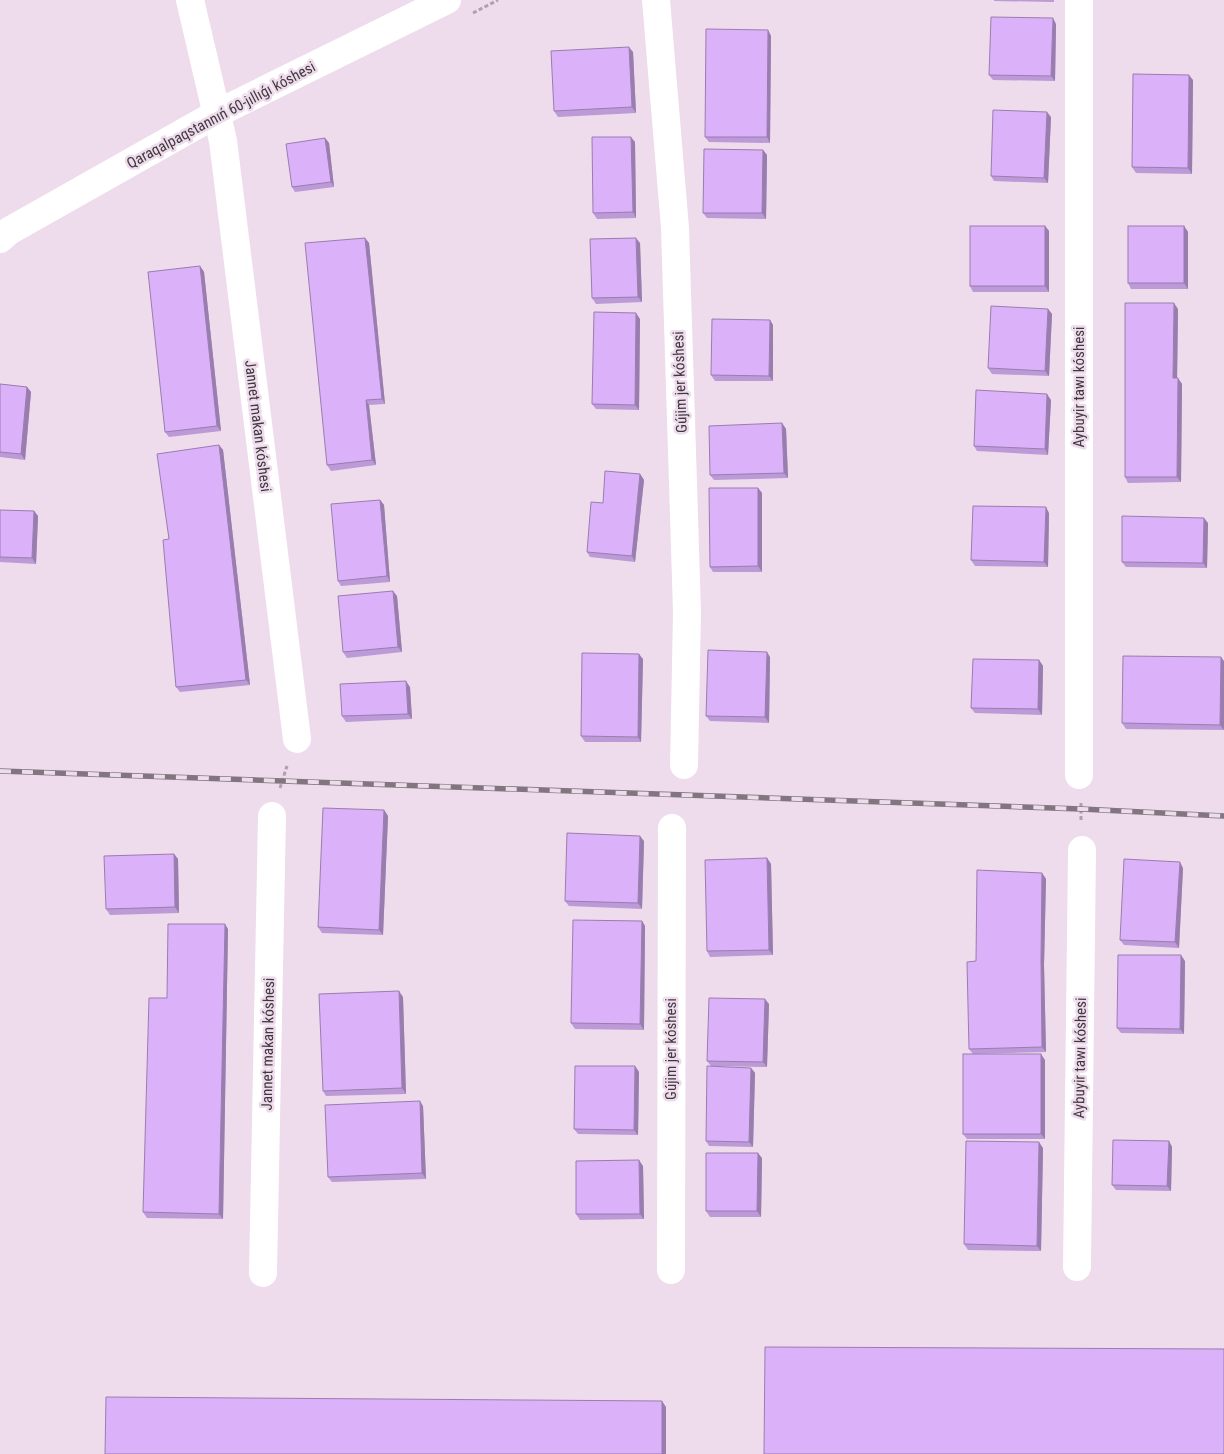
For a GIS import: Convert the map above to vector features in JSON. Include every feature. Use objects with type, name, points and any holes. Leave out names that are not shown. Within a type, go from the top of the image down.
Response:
[{"type":"street","name":"Jannet makan kóshesi","points":[[190,0],[218,113],[297,739]]},
{"type":"street","name":"Qaraqalpaqstannıń 60-jıllıǵı kóshesi","points":[[0,238],[9,231],[218,113],[447,0]]},
{"type":"street","name":"Gújim jer kóshesi","points":[[656,0],[675,238],[687,612],[684,765]]},
{"type":"street","name":"Aybuyir tawı kóshesi","points":[[1079,0],[1079,775]]},
{"type":"street","name":"Jannet makan kóshesi","points":[[263,1273],[272,816]]},
{"type":"street","name":"Gújim jer kóshesi","points":[[671,1270],[672,828]]},
{"type":"street","name":"Aybuyir tawı kóshesi","points":[[1077,1267],[1082,850]]},
{"type":"path","points":[[272,816],[297,739]]},
{"type":"path","points":[[1079,775],[1082,850]]},
{"type":"building","points":[[991,17],[1053,18],[1051,76],[989,75]]},
{"type":"building","points":[[706,29],[768,30],[767,137],[705,137]]},
{"type":"building","points":[[629,47],[632,107],[554,111],[551,51]]},
{"type":"building","points":[[1133,74],[1189,75],[1188,168],[1132,167]]},
{"type":"building","points":[[993,110],[1047,112],[1044,178],[991,176]]},
{"type":"building","points":[[592,137],[631,137],[633,212],[593,213]]},
{"type":"building","points":[[325,138],[331,182],[292,187],[286,144]]},
{"type":"building","points":[[704,149],[763,150],[762,213],[703,213]]},
{"type":"building","points":[[970,226],[1045,226],[1045,286],[970,286]]},
{"type":"building","points":[[1128,226],[1184,226],[1184,283],[1128,283]]},
{"type":"building","points":[[365,238],[382,399],[366,400],[372,460],[327,465],[305,243]]},
{"type":"building","points":[[636,238],[638,297],[592,298],[590,239]]},
{"type":"building","points":[[200,266],[217,426],[165,432],[148,272]]},
{"type":"building","points":[[1125,303],[1174,303],[1173,378],[1178,378],[1177,477],[1125,477]]},
{"type":"building","points":[[991,306],[1048,309],[1045,371],[988,368]]},
{"type":"building","points":[[594,312],[636,313],[635,405],[592,404]]},
{"type":"building","points":[[712,319],[770,320],[769,376],[711,375]]},
{"type":"building","points":[[0,384],[27,387],[21,454],[0,452]]},
{"type":"building","points":[[976,390],[1047,394],[1045,449],[974,446]]},
{"type":"building","points":[[782,423],[784,473],[710,475],[709,426]]},
{"type":"building","points":[[219,445],[246,680],[176,687],[163,540],[169,539],[157,454]]},
{"type":"building","points":[[605,471],[640,474],[632,556],[587,552],[591,502],[603,503]]},
{"type":"building","points":[[709,488],[758,488],[758,566],[710,567]]},
{"type":"building","points":[[380,500],[387,576],[338,581],[331,504]]},
{"type":"building","points":[[973,506],[1046,507],[1044,562],[971,560]]},
{"type":"building","points":[[0,510],[34,511],[32,558],[0,557]]},
{"type":"building","points":[[1122,516],[1204,518],[1203,563],[1122,562]]},
{"type":"building","points":[[393,591],[398,647],[343,652],[338,596]]},
{"type":"building","points":[[708,650],[767,652],[765,717],[706,716]]},
{"type":"building","points":[[582,653],[639,654],[638,737],[581,736]]},
{"type":"building","points":[[1123,656],[1221,657],[1220,725],[1122,723]]},
{"type":"building","points":[[973,659],[1039,660],[1038,709],[971,708]]},
{"type":"building","points":[[406,681],[408,714],[342,716],[340,684]]},
{"type":"building","points":[[323,808],[384,810],[379,930],[318,927]]},
{"type":"building","points":[[567,833],[640,836],[638,903],[565,901]]},
{"type":"building","points":[[174,854],[175,907],[106,909],[104,856]]},
{"type":"building","points":[[767,858],[769,950],[707,951],[705,860]]},
{"type":"building","points":[[1124,859],[1180,862],[1175,942],[1120,940]]},
{"type":"building","points":[[977,870],[1042,873],[1042,1047],[969,1049],[967,962],[976,961]]},
{"type":"building","points":[[573,920],[642,921],[640,1024],[571,1023]]},
{"type":"building","points":[[168,924],[225,924],[219,1214],[143,1212],[149,998],[167,998]]},
{"type":"building","points":[[1118,955],[1181,955],[1180,1029],[1117,1028]]},
{"type":"building","points":[[399,991],[402,1088],[323,1091],[319,994]]},
{"type":"building","points":[[709,998],[765,999],[763,1062],[707,1061]]},
{"type":"building","points":[[963,1054],[1041,1054],[1041,1134],[963,1134]]},
{"type":"building","points":[[575,1066],[635,1066],[634,1130],[574,1129]]},
{"type":"building","points":[[707,1066],[751,1068],[749,1142],[706,1141]]},
{"type":"building","points":[[420,1101],[422,1173],[328,1177],[325,1105]]},
{"type":"building","points":[[1113,1140],[1169,1141],[1167,1186],[1112,1185]]},
{"type":"building","points":[[966,1141],[1039,1142],[1037,1246],[964,1244]]},
{"type":"building","points":[[706,1153],[758,1153],[757,1211],[706,1211]]},
{"type":"building","points":[[639,1160],[640,1214],[576,1214],[576,1161]]},
{"type":"building","points":[[765,1347],[1224,1349],[1224,1454],[764,1454]]},
{"type":"building","points":[[106,1397],[662,1401],[662,1454],[105,1454]]},
{"type":"railway","points":[[0,771],[1081,809],[1224,816]]}]
